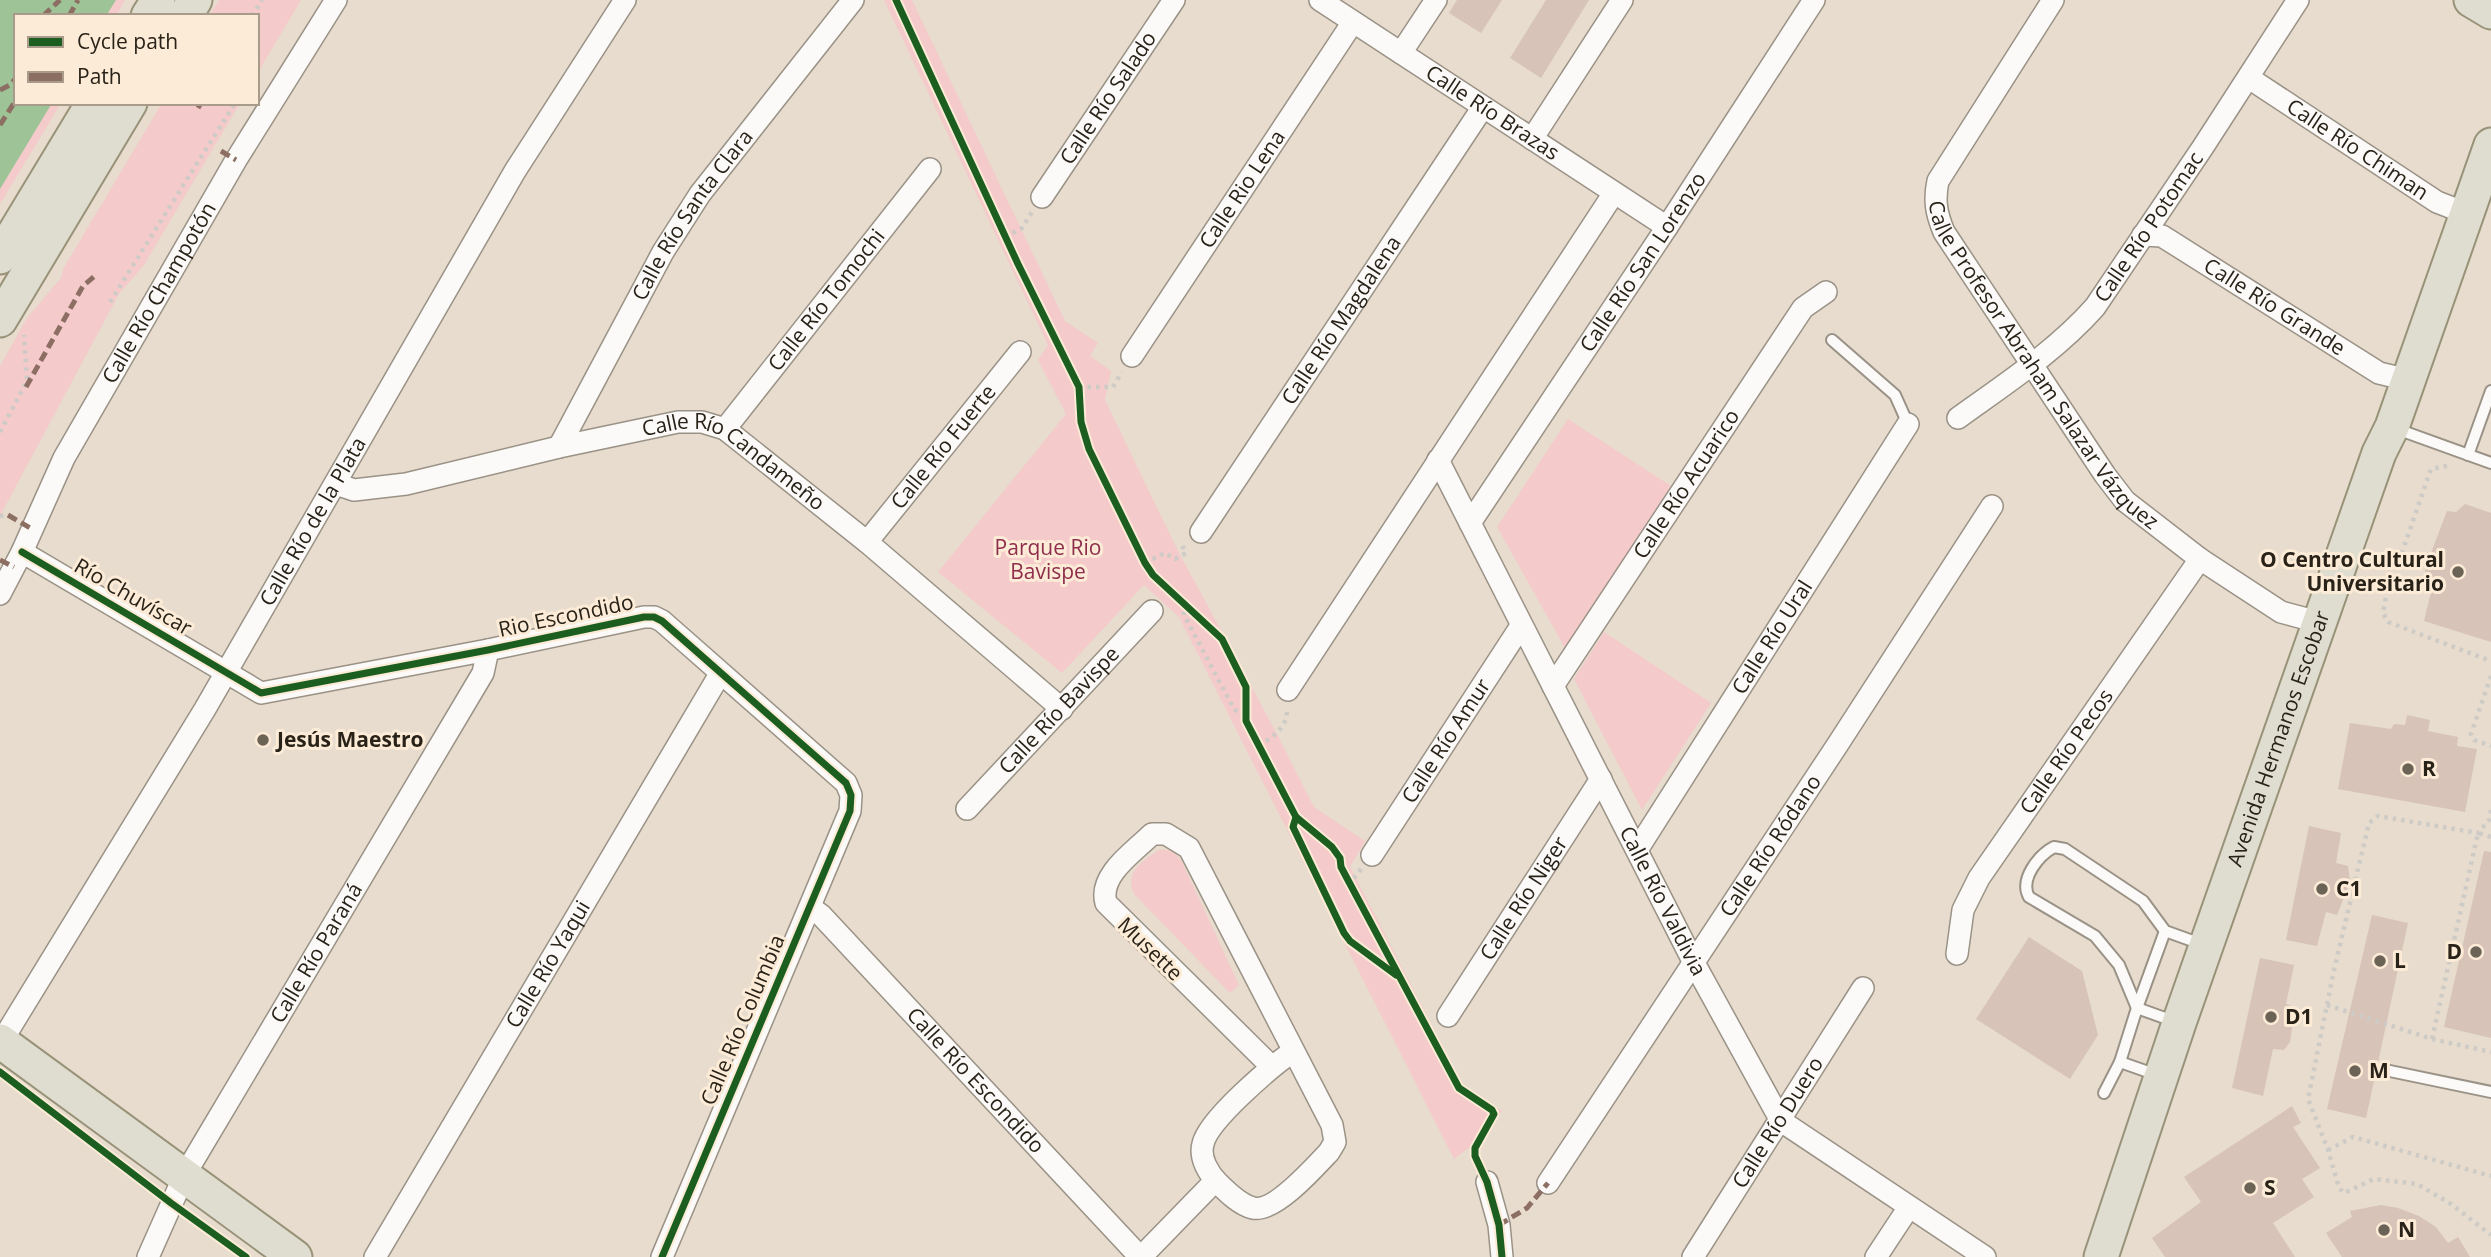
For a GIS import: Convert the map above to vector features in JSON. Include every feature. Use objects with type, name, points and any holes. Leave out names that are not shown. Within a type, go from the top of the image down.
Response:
[{"type":"main road","points":[[2471,0],[2491,12]]},
{"type":"main road","points":[[0,257],[92,105]]},
{"type":"main road","points":[[12,327],[129,105]]},
{"type":"main road","name":"Avenida Hermanos Escobar","points":[[2101,1257],[2318,622],[2379,453],[2392,427],[2491,145]]},
{"type":"main road","points":[[0,1042],[295,1257]]},
{"type":"street","name":"Calle Río Champotón","points":[[0,593],[22,552],[64,458],[236,160],[337,0]]},
{"type":"street","name":"Calle Río de la Plata","points":[[0,1042],[226,673],[515,171],[625,0]]},
{"type":"street","name":"Calle Río Santa Clara","points":[[559,447],[663,252],[700,194],[853,0]]},
{"type":"street","name":"Calle Río Salado","points":[[1042,197],[1174,0]]},
{"type":"street","name":"Calle Río Brazas","points":[[1320,0],[1667,227]]},
{"type":"street","points":[[1401,53],[1436,0]]},
{"type":"street","points":[[1532,139],[1622,0]]},
{"type":"street","name":"Calle Río San Lorenzo","points":[[1470,523],[1814,0]]},
{"type":"street","name":"Calle Profesor Abraham Salazar Vázquez","points":[[2053,0],[1946,165],[1938,181],[1935,198],[1937,216],[1944,232],[2031,364],[2125,501],[2200,559],[2281,612],[2318,622]]},
{"type":"street","name":"Calle Río Potomac","points":[[1958,418],[2031,364],[2083,321],[2095,307],[2249,78],[2298,0]]},
{"type":"street","name":"Calle Rio Lena","points":[[1132,356],[1353,22]]},
{"type":"street","name":"Calle Río Chiman","points":[[2249,78],[2437,202],[2468,214]]},
{"type":"street","name":"Calle Río Magdalena","points":[[1201,532],[1483,107]]},
{"type":"street","name":"Calle Río Tomochi","points":[[725,429],[930,169]]},
{"type":"street","points":[[1288,690],[1614,192]]},
{"type":"street","name":"Calle Río Grande","points":[[2143,235],[2162,236],[2379,373],[2408,380]]},
{"type":"street","name":"Calle Río Acuarico","points":[[1553,686],[1803,308],[1826,292]]},
{"type":"street","name":"Calle Río Fuerte","points":[[867,542],[1020,352]]},
{"type":"street","name":"Calle Río Candameño","points":[[336,484],[354,490],[406,484],[678,422],[702,422],[725,429],[867,542],[1062,709]]},
{"type":"street","name":"Calle Río Ural","points":[[1637,850],[1908,424]]},
{"type":"street","name":"Calle Río Valdivia","points":[[1437,460],[1693,961],[1781,1121],[1986,1257]]},
{"type":"street","name":"Calle Río Ródano","points":[[1548,1183],[1992,506]]},
{"type":"street","name":"Río Chuvíscar","points":[[22,552],[226,673]]},
{"type":"street","name":"Calle Río Pecos","points":[[1957,954],[1963,911],[1979,878],[2200,559]]},
{"type":"street","name":"Calle Río Bavispe","points":[[967,808],[1152,611]]},
{"type":"street","name":"Rio Escondido","points":[[226,673],[261,693],[654,617],[662,621],[846,783],[851,795]]},
{"type":"street","name":"Calle Río Amur","points":[[1372,855],[1521,626]]},
{"type":"street","name":"Calle Río Paraná","points":[[148,1257],[184,1176],[483,673],[488,650]]},
{"type":"street","name":"Calle Río Yaqui","points":[[375,1257],[720,674]]},
{"type":"street","name":"Calle Río Niger","points":[[1448,1016],[1601,779]]},
{"type":"street","name":"Calle Río Columbia","points":[[662,1257],[810,907],[849,811],[851,795]]},
{"type":"street","name":"Musette","points":[[1215,1181],[1236,1199],[1254,1208],[1271,1206],[1329,1152],[1335,1142],[1332,1125],[1189,848],[1166,834],[1152,834],[1113,872],[1104,895],[1109,908],[1272,1067]]},
{"type":"street","name":"Calle Río Escondido","points":[[810,907],[821,915],[1140,1257]]},
{"type":"street","name":"Calle Río Duero","points":[[1693,1257],[1863,988]]},
{"type":"street","points":[[1140,1257],[1215,1181],[1203,1161],[1202,1147],[1208,1131],[1272,1067],[1293,1052]]},
{"type":"street","points":[[1488,1182],[1499,1225],[1502,1257]]},
{"type":"street","points":[[1875,1257],[1909,1207]]},
{"type":"lane","points":[[1832,340],[1895,395],[1908,424]]},
{"type":"lane","points":[[2468,455],[2491,391]]},
{"type":"lane","points":[[2392,427],[2491,463]]},
{"type":"lane","points":[[2179,1023],[2137,1008],[2119,965],[2095,936],[2029,897],[2025,889],[2026,881],[2043,853],[2054,846],[2065,849],[2143,901],[2165,931],[2207,946]]},
{"type":"lane","points":[[2104,1093],[2120,1062],[2165,931]]},
{"type":"lane","points":[[2120,1062],[2163,1077]]},
{"type":"lane","points":[[2385,1070],[2491,1093]]},
{"type":"path","points":[[110,302],[233,105]]},
{"type":"path","points":[[209,144],[221,152]]},
{"type":"path","points":[[1005,237],[1022,228],[1042,197]]},
{"type":"path","points":[[999,225],[1009,246]]},
{"type":"path","points":[[0,432],[27,382],[12,327]]},
{"type":"path","points":[[1079,387],[1113,387],[1132,356]]},
{"type":"path","points":[[1073,375],[1081,397]]},
{"type":"path","points":[[2431,469],[2383,613],[2388,622],[2491,661]]},
{"type":"path","points":[[0,516],[8,515]]},
{"type":"path","points":[[1139,551],[1146,565],[1165,553],[1175,559],[1186,553],[1182,545],[1201,532]]},
{"type":"path","points":[[1173,594],[1193,612]]},
{"type":"path","points":[[1184,603],[1184,615],[1234,709],[1246,720]]},
{"type":"path","points":[[2491,676],[2471,734],[2474,740],[2491,746]]},
{"type":"path","points":[[1259,746],[1278,734],[1286,721],[1288,690]]},
{"type":"path","points":[[1246,706],[1246,720]]},
{"type":"path","points":[[1252,733],[1265,758]]},
{"type":"path","points":[[2432,1039],[2478,833],[2490,819],[2491,810]]},
{"type":"path","points":[[2491,836],[2378,816],[2369,823],[2308,1099],[2328,1150],[2339,1188],[2344,1193],[2374,1179],[2417,1184],[2451,1204],[2491,1235]]},
{"type":"path","points":[[1345,876],[1404,986]]},
{"type":"path","points":[[1379,963],[1398,976]]},
{"type":"path","points":[[2327,1005],[2432,1039],[2491,1052]]},
{"type":"path","points":[[2328,1150],[2353,1137],[2491,1176]]},
{"type":"green space","points":[[0,0],[125,0],[117,14],[14,14],[14,105],[60,105],[0,204]]},
{"type":"green space","points":[[219,0],[301,0],[259,71],[259,14],[210,14]]},
{"type":"green space","name":"Parque Rio Bavispe","points":[[884,0],[912,0],[1065,321],[1098,343],[1090,356],[1111,371],[1105,400],[1177,549],[1314,807],[1365,841],[1350,867],[1464,1087],[1502,1111],[1490,1132],[1454,1159],[1179,617],[1144,585],[1062,673],[938,572],[1066,414],[1038,360],[1048,345]]},
{"type":"green space","points":[[161,105],[239,105],[144,265],[119,294],[0,516],[0,366],[27,318],[61,278],[63,269]]},
{"type":"green space","points":[[1568,419],[1671,486],[1565,648],[1497,527]]},
{"type":"green space","points":[[1604,632],[1711,703],[1642,810],[1574,679]]},
{"type":"green space","points":[[1159,850],[1172,852],[1182,862],[1239,985],[1230,993],[1134,894],[1131,880],[1136,868]]},
{"type":"shaded area","points":[[0,0],[116,0],[107,14],[14,14],[14,105],[51,105],[0,189]]},
{"type":"building","points":[[1457,0],[1502,0],[1481,33],[1449,13]]},
{"type":"building","points":[[1546,0],[1589,0],[1541,78],[1510,58]]},
{"type":"building","name":"O Centro Cultural Universitario","points":[[2465,504],[2491,513],[2491,642],[2424,621],[2431,592],[2424,579],[2426,566],[2447,511],[2456,512]]},
{"type":"building","name":"R","points":[[2407,715],[2430,720],[2428,731],[2458,737],[2457,746],[2477,749],[2465,812],[2338,789],[2350,723],[2391,729],[2394,724],[2405,725]]},
{"type":"building","name":"C1","points":[[2309,826],[2341,833],[2336,863],[2348,866],[2350,882],[2337,915],[2326,912],[2317,946],[2286,940]]},
{"type":"building","name":"D","points":[[2484,851],[2491,852],[2491,1038],[2444,1027]]},
{"type":"building","points":[[2372,915],[2408,923],[2366,1118],[2327,1109]]},
{"type":"building","points":[[2029,937],[2082,971],[2098,1035],[2070,1079],[1976,1019]]},
{"type":"building","name":"D1","points":[[2260,958],[2294,965],[2286,1004],[2295,1007],[2290,1042],[2284,1050],[2273,1049],[2263,1096],[2232,1088]]},
{"type":"building","name":"S","points":[[2292,1106],[2301,1123],[2293,1127],[2320,1168],[2302,1179],[2314,1197],[2273,1223],[2295,1257],[2165,1257],[2152,1238],[2201,1202],[2184,1177]]},
{"type":"building","name":"N","points":[[2381,1205],[2419,1216],[2436,1227],[2448,1243],[2458,1237],[2470,1257],[2342,1257],[2326,1233],[2352,1217],[2350,1211]]},
{"type":"marked path","points":[[45,14],[60,0]]},
{"type":"marked path","points":[[70,14],[78,0]]},
{"type":"marked path","points":[[0,90],[14,80]]},
{"type":"marked path","points":[[0,125],[14,103]]},
{"type":"marked path","points":[[221,151],[236,160]]},
{"type":"marked path","points":[[26,387],[83,286],[96,275]]},
{"type":"marked path","points":[[8,515],[32,529]]},
{"type":"marked path","points":[[0,560],[14,567]]},
{"type":"marked path","points":[[1499,1225],[1527,1208],[1548,1183]]},
{"type":"cycle path","points":[[896,0],[1018,264],[1079,387],[1081,422],[1089,449],[1145,563],[1153,575],[1222,639],[1246,687],[1246,721],[1296,817],[1332,847],[1340,858],[1341,867],[1459,1088],[1494,1114],[1475,1148],[1475,1156],[1487,1182],[1499,1225],[1502,1257]]},
{"type":"cycle path","points":[[22,552],[261,693],[654,617],[662,621],[846,783],[851,795],[850,811],[662,1257]]},
{"type":"cycle path","points":[[1296,817],[1293,827],[1344,933],[1350,941],[1396,975]]},
{"type":"cycle path","points":[[0,1072],[246,1257]]},
{"type":"place","name":"O Centro Cultural Universitario","points":[[2458,572]]},
{"type":"place","name":"Jesús Maestro","points":[[263,740]]},
{"type":"place","name":"R","points":[[2408,769]]},
{"type":"place","name":"C1","points":[[2322,889]]},
{"type":"place","name":"D","points":[[2476,952]]},
{"type":"place","name":"L","points":[[2380,961]]},
{"type":"place","name":"D1","points":[[2271,1017]]},
{"type":"place","name":"M","points":[[2355,1071]]},
{"type":"place","name":"S","points":[[2250,1188]]},
{"type":"place","name":"N","points":[[2384,1230]]}]
